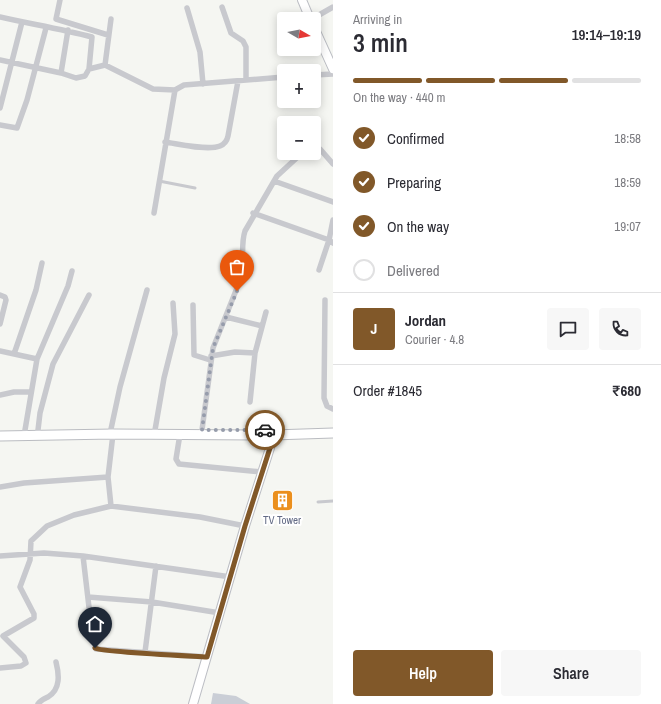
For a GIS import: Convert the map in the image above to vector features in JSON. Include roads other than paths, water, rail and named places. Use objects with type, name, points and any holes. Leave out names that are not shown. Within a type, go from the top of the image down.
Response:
[{"type":"main road","points":[[0,436],[155,430],[273,433],[333,428]]},
{"type":"main road","points":[[0,431],[38,430],[180,434],[333,432]]},
{"type":"street","points":[[60,0],[56,19],[108,34]]},
{"type":"street","points":[[302,0],[308,12]]},
{"type":"street","points":[[222,7],[231,33],[245,43],[246,80]]},
{"type":"street","points":[[321,14],[333,7]]},
{"type":"street","points":[[187,8],[200,52],[203,84]]},
{"type":"street","points":[[0,17],[46,28],[68,30],[92,37],[90,69],[85,76],[76,78],[61,73],[0,60]]},
{"type":"street","points":[[105,65],[110,19]]},
{"type":"street","points":[[0,104],[22,22]]},
{"type":"street","points":[[0,125],[17,128],[27,100],[34,68],[46,28]]},
{"type":"street","points":[[61,73],[68,30]]},
{"type":"street","points":[[321,42],[333,69]]},
{"type":"street","points":[[90,69],[105,65],[153,89],[175,90],[184,85],[277,78]]},
{"type":"street","points":[[321,75],[333,74]]},
{"type":"street","points":[[165,142],[207,147],[222,146],[226,142],[228,136],[238,81]]},
{"type":"street","points":[[154,213],[175,90]]},
{"type":"street","points":[[321,150],[333,164]]},
{"type":"street","points":[[202,430],[211,358],[215,341],[226,317],[242,274],[243,236],[254,213],[274,181],[283,169],[294,160]]},
{"type":"street","points":[[274,181],[333,202]]},
{"type":"street","points":[[254,213],[331,241]]},
{"type":"street","points":[[319,270],[331,241],[333,220]]},
{"type":"street","points":[[14,354],[36,290],[42,263]]},
{"type":"street","points":[[25,430],[30,392],[37,359],[68,286],[72,271]]},
{"type":"street","points":[[111,506],[108,477],[112,432],[120,387],[147,290]]},
{"type":"street","points":[[0,295],[5,297],[6,300],[0,324]]},
{"type":"street","points":[[38,430],[40,413],[53,364],[89,295]]},
{"type":"street","points":[[325,300],[324,398],[327,406],[333,409]]},
{"type":"street","points":[[155,430],[162,384],[176,334],[173,304]]},
{"type":"street","points":[[193,305],[194,355],[211,358],[235,352],[255,353]]},
{"type":"street","points":[[250,402],[255,353],[266,312]]},
{"type":"street","points":[[226,317],[262,326]]},
{"type":"street","points":[[0,351],[37,359]]},
{"type":"street","points":[[0,396],[14,392],[30,392]]},
{"type":"street","points":[[193,704],[273,433]]},
{"type":"street","points":[[180,434],[176,459],[179,464],[262,472]]},
{"type":"street","points":[[0,487],[24,483],[108,477]]},
{"type":"street","points":[[0,668],[22,666],[26,662],[24,658],[3,638],[2,633],[34,618],[34,614],[20,587],[31,553],[30,546],[32,540],[47,526],[74,515],[111,506],[200,517],[245,526]]},
{"type":"street","points":[[0,556],[50,553],[83,556],[231,577]]},
{"type":"street","points":[[83,556],[96,649],[207,657]]},
{"type":"street","points":[[145,652],[156,566]]},
{"type":"street","points":[[88,598],[152,602],[220,613]]},
{"type":"street","points":[[38,704],[52,694],[58,684],[59,672],[56,662]]},
{"type":"lane","points":[[159,181],[196,188]]},
{"type":"lane","points":[[318,502],[333,500]]},
{"type":"place","name":"TV Tower","points":[[282,500]]}]
